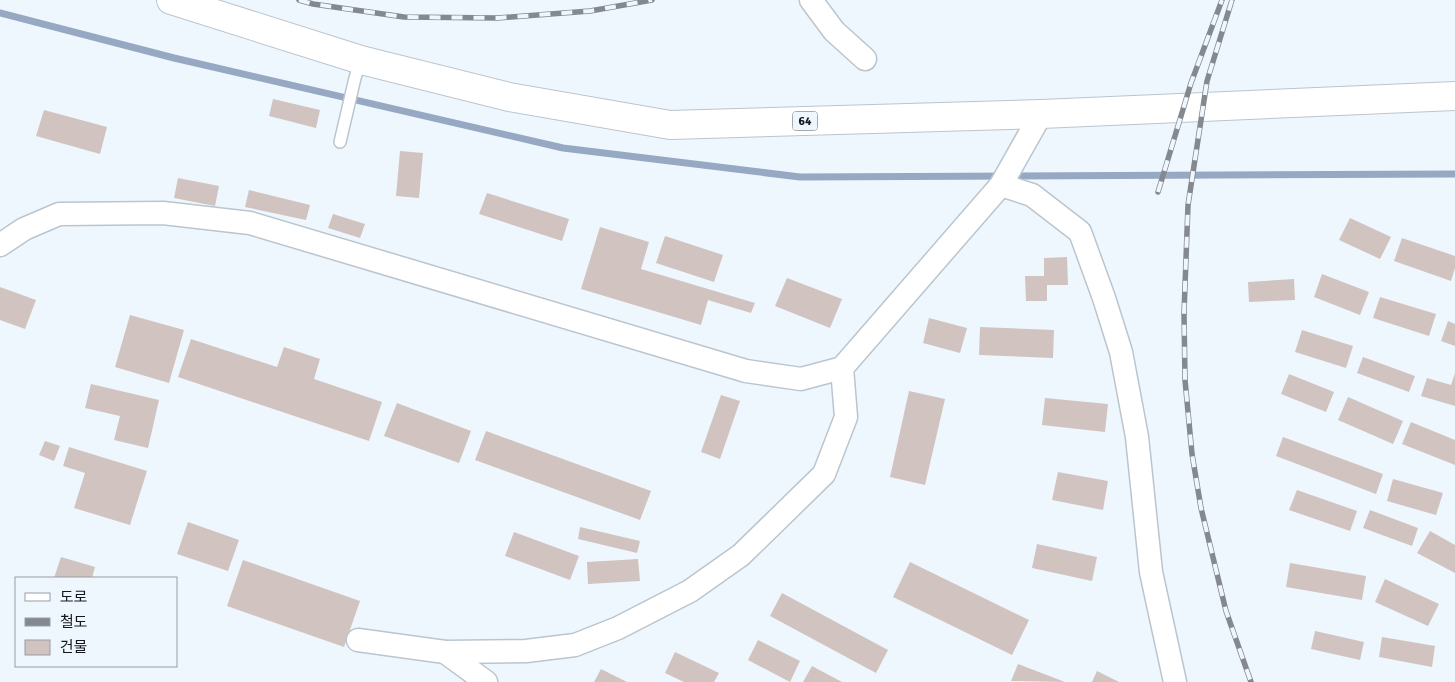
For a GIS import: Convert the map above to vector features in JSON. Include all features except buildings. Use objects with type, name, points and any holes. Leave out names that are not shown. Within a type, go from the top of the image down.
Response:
[{"type":"main road","name":"64","points":[[171,0],[358,69],[670,125],[1041,114],[1455,96]]},
{"type":"street","points":[[811,0],[834,31],[865,59]]},
{"type":"street","points":[[0,245],[24,229],[59,214],[163,213],[250,223],[746,371],[801,379],[842,368],[1001,184],[1041,114]]},
{"type":"street","points":[[1001,184],[1032,194],[1080,232],[1104,298],[1121,352],[1134,418],[1151,572],[1174,682]]},
{"type":"street","points":[[358,640],[445,652],[526,651],[575,645],[618,628],[690,591],[741,555],[824,474],[846,416],[842,368]]},
{"type":"street","points":[[445,652],[486,682]]},
{"type":"lane","points":[[340,142],[358,69]]},
{"type":"waterway","points":[[0,13],[174,58],[563,148],[800,177],[1455,174]]},
{"type":"railway","points":[[299,0],[313,4],[404,17],[498,18],[590,11],[652,0]]},
{"type":"railway","points":[[1158,192],[1191,83],[1222,0]]},
{"type":"railway","points":[[1232,0],[1207,81],[1188,205],[1184,313],[1185,380],[1192,454],[1201,508],[1226,611],[1251,682]]}]
